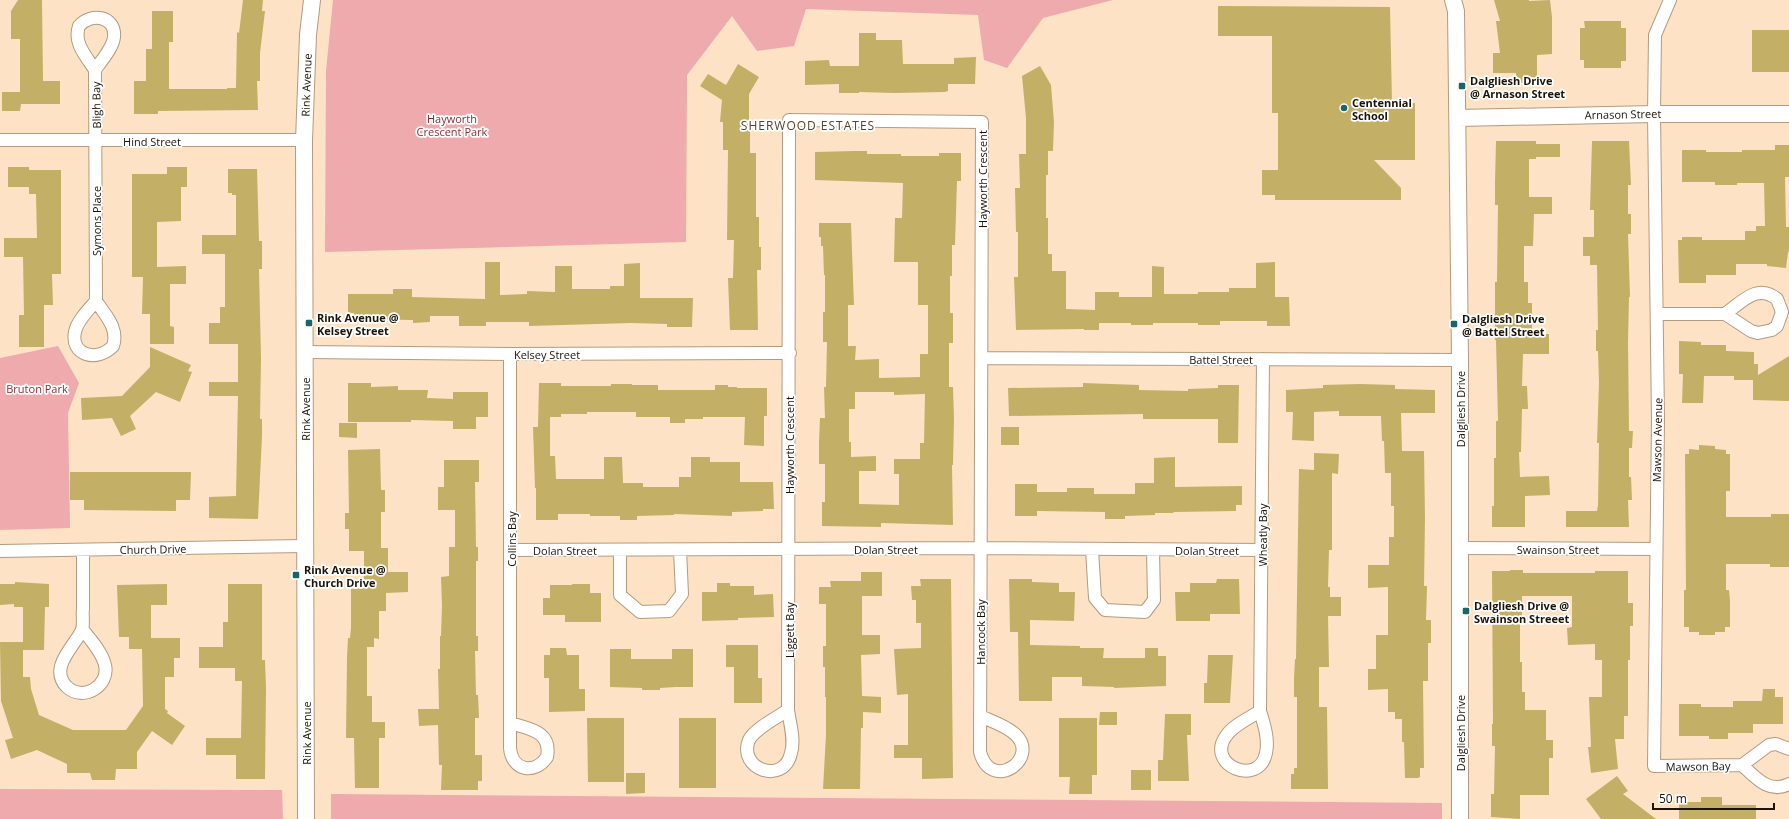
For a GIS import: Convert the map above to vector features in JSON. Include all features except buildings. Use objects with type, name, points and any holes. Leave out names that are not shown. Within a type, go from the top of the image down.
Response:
[{"type":"street","name":"Rink Avenue","points":[[306,819],[304,140],[308,42],[312,0]]},
{"type":"street","name":"Dalgliesh Drive","points":[[1453,0],[1456,11],[1458,118],[1460,360],[1460,819]]},
{"type":"street","name":"Mawson Avenue","points":[[1654,766],[1658,419],[1654,114],[1655,35],[1670,0]]},
{"type":"street","name":"Bligh Bay","points":[[95,70],[96,141]]},
{"type":"street","name":"Arnason Street","points":[[1458,118],[1654,114],[1789,114]]},
{"type":"street","name":"Hayworth Crescent","points":[[789,550],[789,120],[982,122],[980,548]]},
{"type":"street","name":"Hind Street","points":[[0,140],[304,140]]},
{"type":"street","name":"Symons Place","points":[[96,141],[96,300]]},
{"type":"street","points":[[1657,314],[1725,314]]},
{"type":"street","name":"Kelsey Street","points":[[305,352],[510,354],[790,353]]},
{"type":"street","name":"Collins Bay","points":[[510,354],[510,723]]},
{"type":"street","name":"Battel Street","points":[[982,358],[1460,360]]},
{"type":"street","name":"Wheatly Bay","points":[[1260,710],[1225,736],[1222,743],[1223,757],[1232,768],[1239,770],[1253,769],[1264,760],[1266,753],[1266,734],[1260,710],[1263,359]]},
{"type":"street","name":"Church Drive","points":[[0,551],[305,546]]},
{"type":"street","name":"Dolan Street","points":[[511,550],[980,548],[1092,550],[1262,550]]},
{"type":"street","name":"Hancock Bay","points":[[980,548],[980,716],[980,752],[986,765],[999,772],[1013,768],[1022,756],[1020,741],[1016,735],[1010,731],[980,716]]},
{"type":"street","name":"Swainson Street","points":[[1460,548],[1656,549]]},
{"type":"street","points":[[82,629],[102,657],[106,670],[102,684],[90,692],[83,693],[76,692],[64,684],[60,670],[64,657],[82,629],[83,550]]},
{"type":"street","points":[[620,550],[620,595],[640,612],[669,611],[682,594],[680,550]]},
{"type":"street","name":"Liggett Bay","points":[[788,710],[758,730],[749,740],[748,754],[751,761],[761,770],[775,771],[781,768],[790,758],[792,751],[792,733],[788,710],[789,550]]},
{"type":"street","points":[[1092,550],[1095,598],[1104,610],[1145,612],[1154,600],[1153,550]]},
{"type":"street","name":"Mawson Bay","points":[[1654,766],[1742,765],[1769,746],[1776,744],[1789,749]]},
{"type":"street","name":"Mawson Bay","points":[[1742,765],[1763,784],[1769,787],[1776,788],[1789,784]]},
{"type":"green space","name":"Hayworth Crescent Park","points":[[333,0],[1113,0],[1043,18],[1007,68],[984,60],[978,15],[806,9],[794,46],[757,51],[732,16],[687,75],[686,242],[325,252],[326,71]]},
{"type":"green space","name":"Bruton Park","points":[[58,346],[79,383],[68,413],[70,528],[0,530],[0,358]]},
{"type":"green space","points":[[0,789],[282,790],[283,819],[0,819]]},
{"type":"green space","points":[[331,794],[1442,803],[1442,819],[331,819]]},
{"type":"place","name":"Dalgliesh Drive @ Arnason Street","points":[[1462,86]]},
{"type":"place","name":"Centennial School","points":[[1344,108]]},
{"type":"place","name":"Rink Avenue @ Kelsey Street","points":[[309,323]]},
{"type":"place","name":"Dalgliesh Drive @ Battel Street","points":[[1454,324]]},
{"type":"place","name":"Rink Avenue @ Church Drive","points":[[296,575]]},
{"type":"place","name":"Dalgliesh Drive @ Swainson Streeet","points":[[1466,611]]},
{"type":"district","name":"SHERWOOD ESTATES","points":[[808,125]]}]
